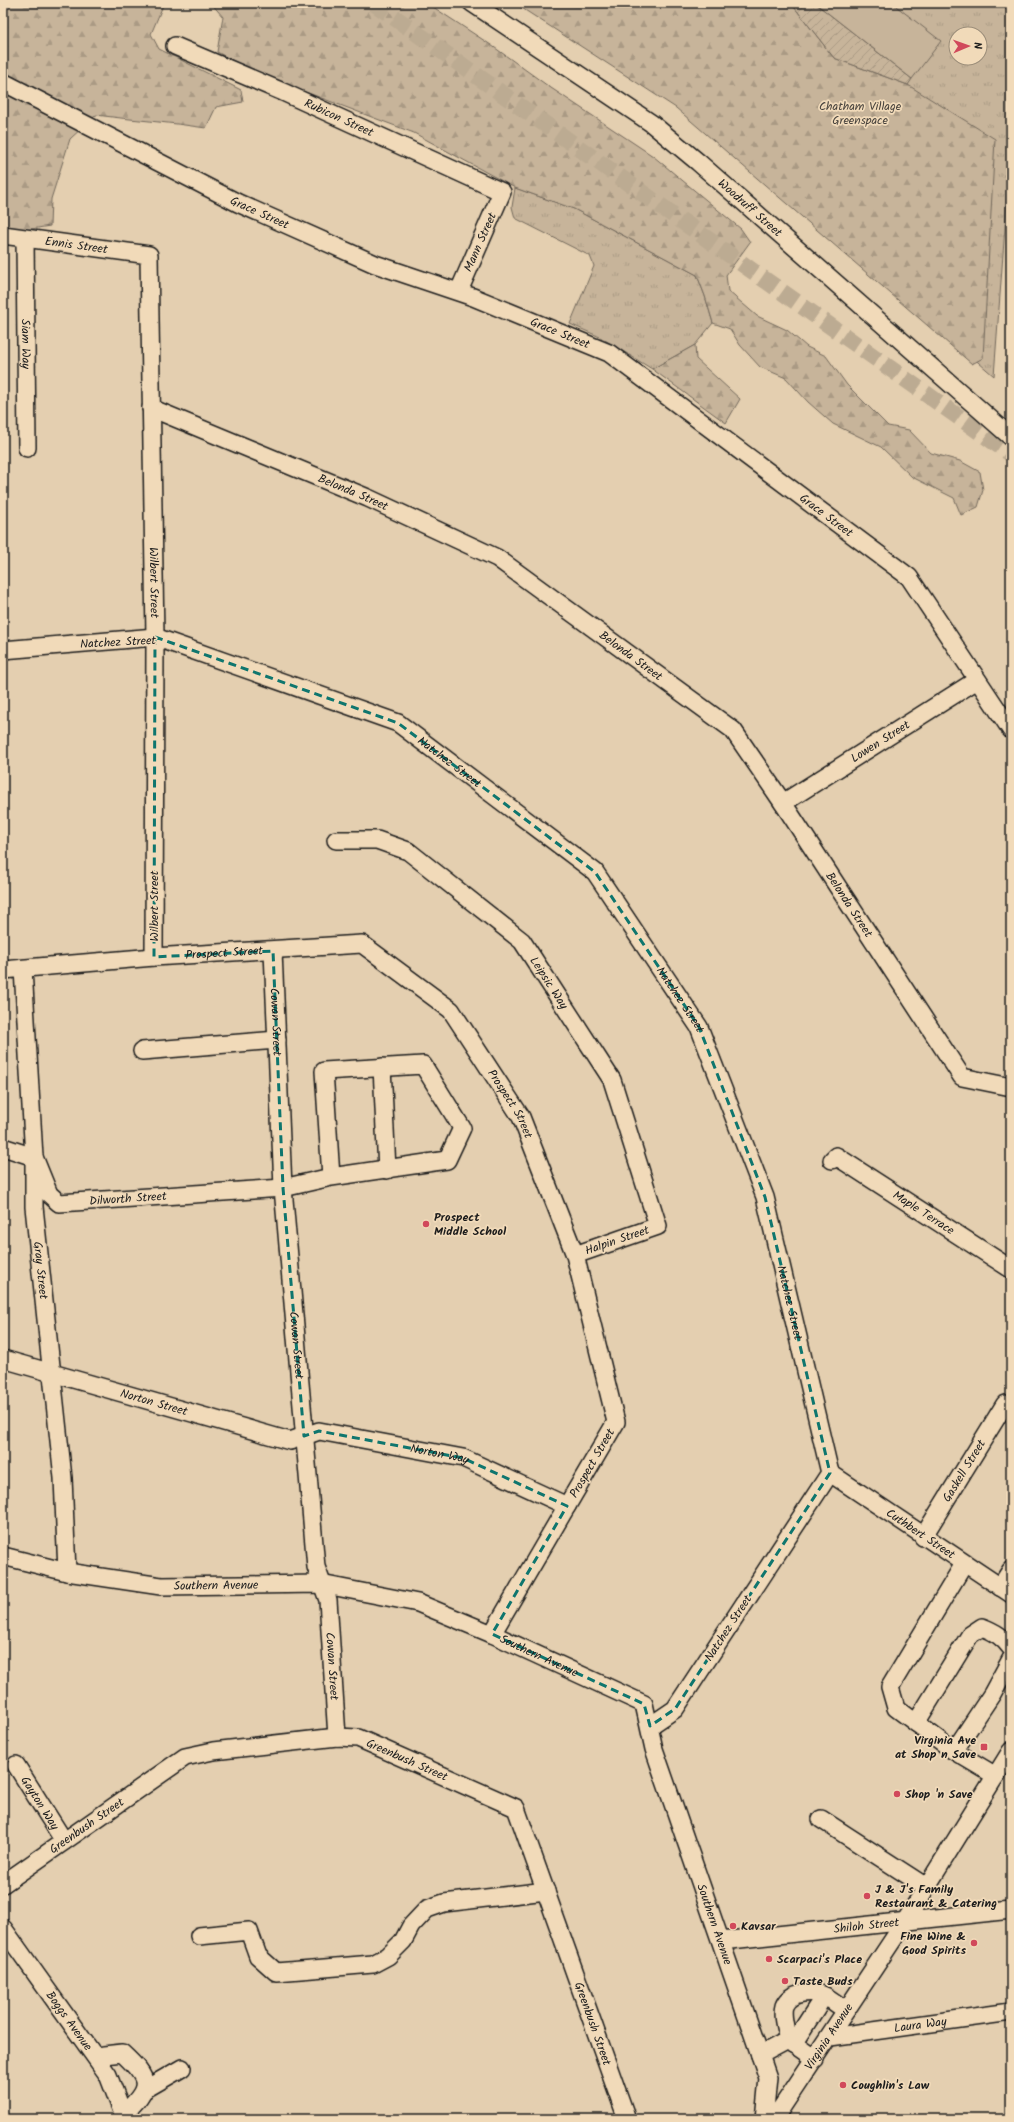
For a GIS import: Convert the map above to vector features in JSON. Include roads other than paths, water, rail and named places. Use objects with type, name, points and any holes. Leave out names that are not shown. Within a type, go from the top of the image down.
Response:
[{"type":"street","name":"Woodruff Street","points":[[472,3],[651,123],[704,167],[1011,437]]},
{"type":"street","name":"Rubicon Street","points":[[175,46],[283,92],[502,192]]},
{"type":"street","name":"Grace Street","points":[[3,82],[157,160],[238,204],[376,264],[458,291],[609,353],[909,577],[1011,730]]},
{"type":"street","name":"Mann Street","points":[[458,291],[502,192]]},
{"type":"street","name":"Ennis Street","points":[[3,235],[149,255]]},
{"type":"street","name":"Siam Way","points":[[25,239],[27,448]]},
{"type":"street","name":"Wilbert Street","points":[[149,255],[155,637],[154,957]]},
{"type":"street","name":"Belonda Street","points":[[151,408],[368,498],[497,558],[733,730],[783,802],[962,1077],[1011,1087]]},
{"type":"street","name":"Natchez Street","points":[[3,650],[155,637],[398,723],[595,872],[698,1027],[765,1197],[830,1473],[674,1709],[650,1726]]},
{"type":"street","name":"Lowen Street","points":[[783,802],[977,680]]},
{"type":"street","name":"Leipsic Way","points":[[336,840],[377,840],[408,851],[522,941],[612,1080],[658,1226]]},
{"type":"street","name":"Prospect Street","points":[[3,970],[154,957],[272,951],[362,944],[451,1010],[521,1117],[575,1254],[616,1422],[492,1634]]},
{"type":"street","name":"Cowan Street","points":[[272,951],[283,1188],[316,1567],[328,1600],[337,1737]]},
{"type":"street","name":"Gray Street","points":[[23,969],[34,1157],[34,1207],[63,1478],[67,1572]]},
{"type":"street","points":[[142,1051],[276,1040]]},
{"type":"street","name":"Dilworth Street","points":[[34,1157],[49,1194],[59,1203],[283,1188],[331,1177],[447,1160],[462,1128],[422,1065],[382,1068]]},
{"type":"street","points":[[331,1177],[324,1071],[382,1068],[387,1170]]},
{"type":"street","points":[[3,1147],[34,1157]]},
{"type":"street","name":"Maple Terrace","points":[[834,1158],[1011,1269]]},
{"type":"street","name":"Halpin Street","points":[[575,1254],[658,1226]]},
{"type":"street","name":"Norton Street","points":[[3,1359],[51,1374],[290,1441],[304,1436]]},
{"type":"street","name":"Gaskell Street","points":[[923,1537],[1008,1406]]},
{"type":"street","name":"Norton Way","points":[[304,1436],[319,1431],[463,1458],[568,1506]]},
{"type":"street","name":"Cuthbert Street","points":[[830,1473],[1005,1591]]},
{"type":"street","name":"Southern Avenue","points":[[3,1556],[67,1572],[161,1586],[321,1584],[418,1603],[492,1634],[644,1704],[654,1749],[768,2078],[764,2119]]},
{"type":"street","points":[[964,1564],[890,1687],[896,1708],[954,1751],[996,1776]]},
{"type":"street","points":[[1005,1591],[1011,1570]]},
{"type":"street","points":[[916,1723],[970,1635],[982,1627],[993,1631],[1005,1640],[1011,1648]]},
{"type":"street","points":[[954,1751],[992,1694],[1011,1658]]},
{"type":"street","name":"Greenbush Street","points":[[3,1884],[185,1757],[213,1751],[337,1737],[358,1738],[516,1808],[628,2119]]},
{"type":"street","name":"Virginia Avenue","points":[[774,2119],[830,2037],[846,2010],[906,1920],[1011,1751]]},
{"type":"street","name":"Gayton Way","points":[[16,1765],[64,1841]]},
{"type":"street","points":[[821,1819],[926,1887]]},
{"type":"street","points":[[199,1936],[249,1931],[258,1956],[276,1972],[373,1964],[388,1956],[403,1941],[411,1926],[427,1909],[444,1903],[546,1891]]},
{"type":"street","name":"Shiloh Street","points":[[721,1940],[1011,1910]]},
{"type":"street","name":"Boggs Avenue","points":[[3,1928],[108,2075],[124,2116]]},
{"type":"street","points":[[815,2059],[790,2042],[783,2013],[787,2001],[794,1996],[806,1993],[824,1996],[846,2010]]},
{"type":"street","points":[[760,2055],[790,2042],[824,1996]]},
{"type":"street","name":"Laura Way","points":[[830,2037],[1011,2012]]},
{"type":"street","points":[[95,2056],[122,2053],[140,2069],[144,2078],[144,2090],[139,2100],[124,2116]]},
{"type":"street","points":[[144,2090],[182,2068]]},
{"type":"tunnel","points":[[374,3],[1011,454]]},
{"type":"place","name":"Prospect Middle School","points":[[426,1224]]},
{"type":"place","name":"Virginia Ave at Shop n Save","points":[[984,1747]]},
{"type":"place","name":"Shop 'n Save","points":[[897,1794]]},
{"type":"place","name":"J & J's Family Restaurant & Catering","points":[[867,1896]]},
{"type":"place","name":"Kavsar","points":[[733,1926]]},
{"type":"place","name":"Fine Wine & Good Spirits","points":[[974,1943]]},
{"type":"place","name":"Scarpaci's Place","points":[[769,1959]]},
{"type":"place","name":"Taste Buds","points":[[785,1981]]},
{"type":"place","name":"Coughlin's Law","points":[[843,2085]]},
{"type":"park label","name":"Chatham Village Greenspace","points":[[860,113]]}]
